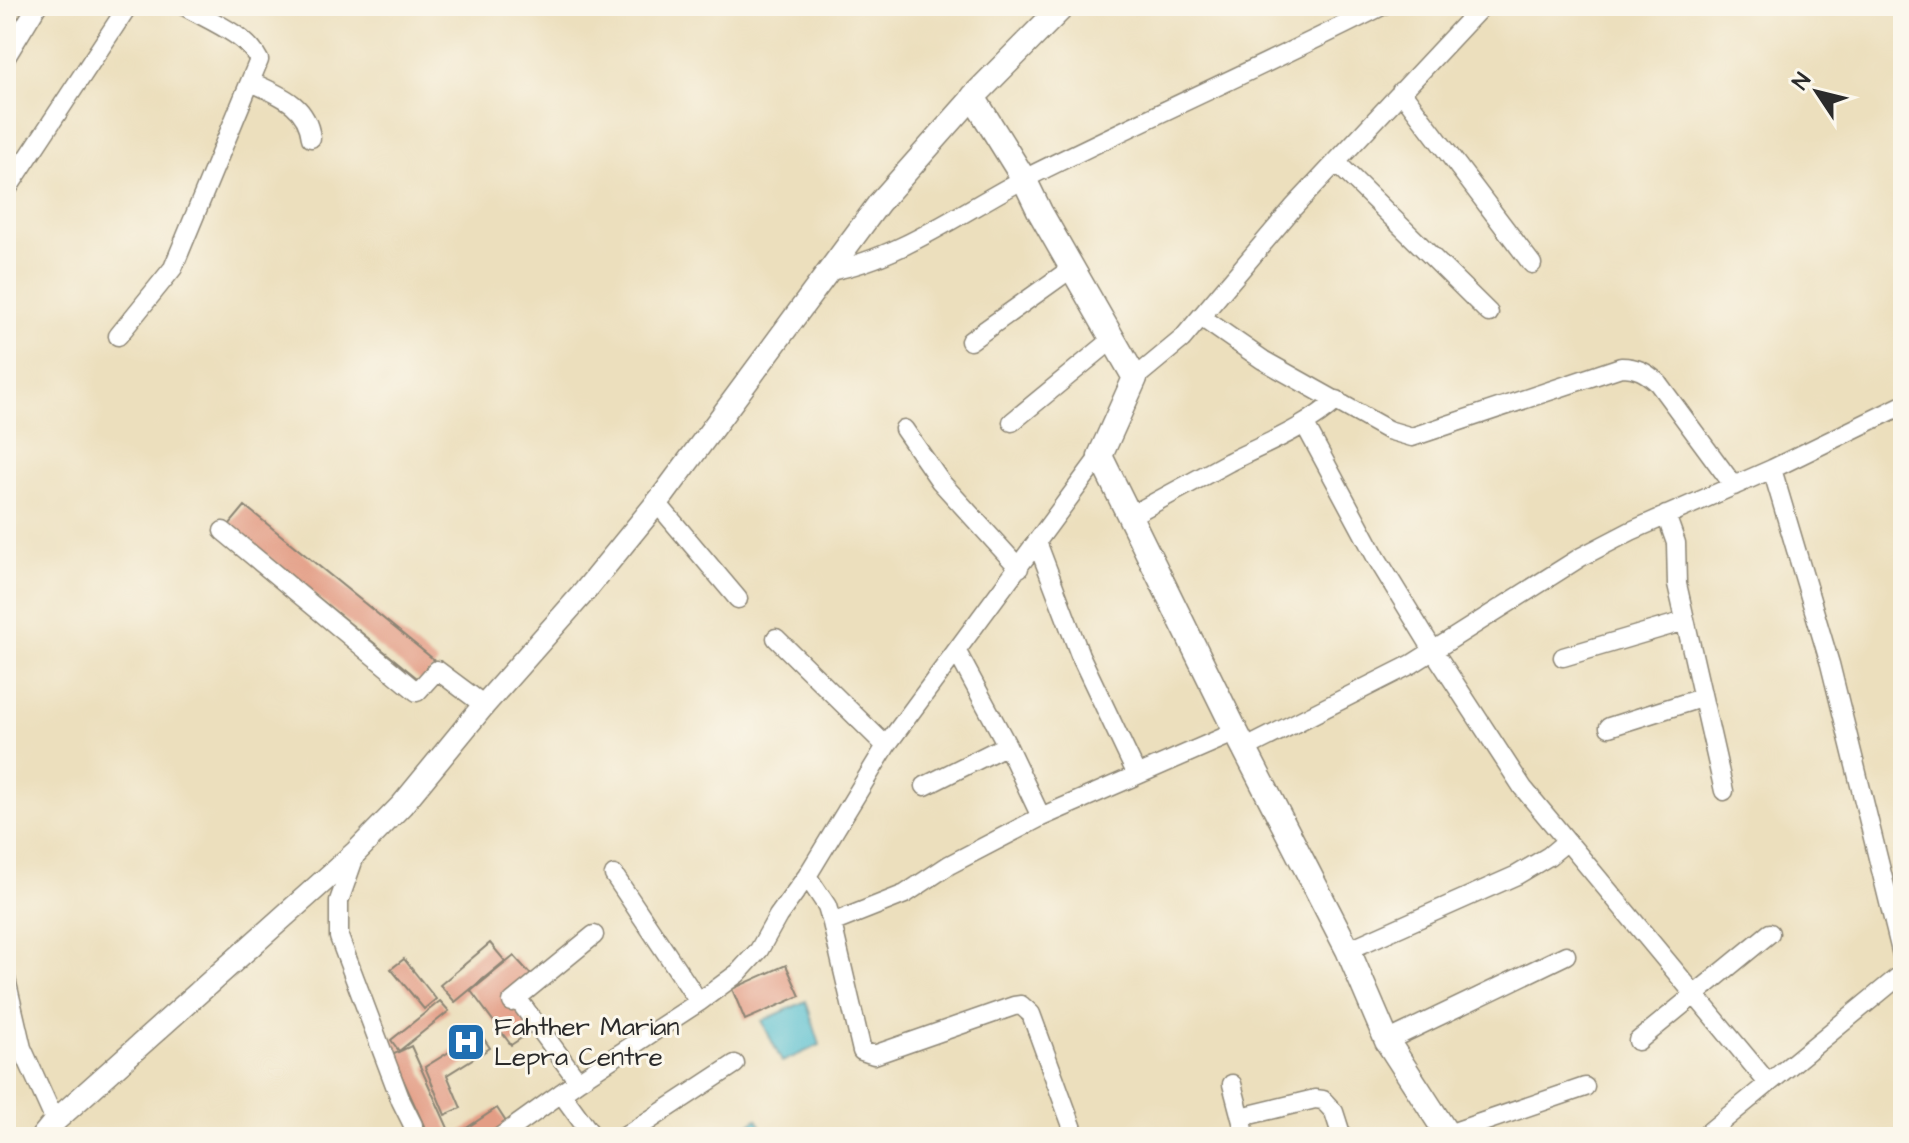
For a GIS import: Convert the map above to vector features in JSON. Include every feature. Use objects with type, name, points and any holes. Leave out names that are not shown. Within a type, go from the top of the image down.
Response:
[{"type":"main road","points":[[1063,6],[973,97],[1024,179],[1135,378],[1100,456],[1348,950],[1387,1041],[1449,1136]]},
{"type":"street","points":[[6,57],[37,6]]},
{"type":"street","points":[[6,191],[128,6]]},
{"type":"street","points":[[118,336],[173,268],[259,60],[253,48],[184,6]]},
{"type":"street","points":[[829,271],[874,260],[1024,179],[1382,6]]},
{"type":"street","points":[[1135,378],[1182,339],[1336,162],[1482,6]]},
{"type":"street","points":[[251,82],[296,107],[309,121],[311,138]]},
{"type":"street","points":[[1401,91],[1532,264]]},
{"type":"street","points":[[6,979],[22,1048],[49,1129],[356,852],[402,805],[657,503],[879,203],[973,97]]},
{"type":"street","points":[[1336,162],[1489,313]]},
{"type":"street","points":[[970,341],[1072,268]]},
{"type":"street","points":[[1201,317],[1263,360],[1388,430],[1412,437],[1621,367],[1634,367],[1647,372],[1658,383],[1734,486]]},
{"type":"street","points":[[1012,422],[1113,339]]},
{"type":"street","points":[[1130,516],[1305,425],[1337,400]]},
{"type":"street","points":[[832,923],[905,894],[949,865],[1041,817],[1137,775],[1241,740],[1412,664],[1581,557],[1903,405]]},
{"type":"street","points":[[1305,425],[1376,557],[1523,788],[1768,1083]]},
{"type":"street","points":[[904,429],[940,481],[1019,568]]},
{"type":"street","points":[[500,1137],[578,1081],[699,1002],[738,973],[759,950],[886,746],[1100,456]]},
{"type":"street","points":[[1772,469],[1830,664],[1903,959]]},
{"type":"street","points":[[657,503],[738,599]]},
{"type":"street","points":[[1666,515],[1676,543],[1677,584],[1724,791]]},
{"type":"street","points":[[223,531],[417,692],[437,670],[484,705]]},
{"type":"street","points":[[1037,542],[1080,655],[1137,775]]},
{"type":"street","points":[[1563,657],[1685,621]]},
{"type":"street","points":[[776,638],[886,746]]},
{"type":"street","points":[[957,652],[1041,817]]},
{"type":"street","points":[[1609,727],[1701,698]]},
{"type":"street","points":[[925,786],[1007,745]]},
{"type":"street","points":[[1348,950],[1517,875],[1567,841]]},
{"type":"street","points":[[356,852],[339,901],[339,937],[413,1125],[413,1137]]},
{"type":"street","points":[[614,875],[699,1002]]},
{"type":"street","points":[[807,876],[827,906],[862,1051],[874,1055],[1021,1005],[1031,1014],[1076,1137]]},
{"type":"street","points":[[1638,1041],[1770,933]]},
{"type":"street","points":[[578,1081],[515,1000],[594,935]]},
{"type":"street","points":[[1387,1041],[1566,955]]},
{"type":"street","points":[[1703,1137],[1903,973]]},
{"type":"street","points":[[624,1137],[735,1064]]},
{"type":"street","points":[[1232,1084],[1246,1137]]},
{"type":"street","points":[[1449,1136],[1585,1087]]},
{"type":"street","points":[[561,1093],[593,1137]]},
{"type":"street","points":[[1241,1117],[1315,1099],[1323,1100],[1334,1112],[1342,1137]]},
{"type":"water","points":[[806,1001],[820,1045],[782,1062],[762,1021]]},
{"type":"water","points":[[757,1119],[768,1137],[730,1137]]},
{"type":"building","points":[[245,506],[438,663],[422,682],[229,525]]},
{"type":"building","points":[[490,943],[505,961],[455,1002],[440,985]]},
{"type":"building","points":[[514,956],[534,978],[508,999],[532,1031],[511,1045],[471,991]]},
{"type":"building","points":[[404,959],[436,999],[424,1009],[391,969]]},
{"type":"building","points":[[786,965],[800,996],[745,1020],[732,989]]},
{"type":"building","points":[[440,1001],[449,1011],[399,1051],[391,1040]]},
{"type":"building","points":[[480,1033],[490,1048],[447,1075],[461,1108],[445,1115],[425,1067]]},
{"type":"building","points":[[411,1046],[452,1137],[429,1137],[392,1055]]},
{"type":"building","points":[[497,1108],[508,1125],[489,1137],[453,1137]]},
{"type":"place","name":"Fahther Marian Lepra Centre","points":[[466,1042]]}]
